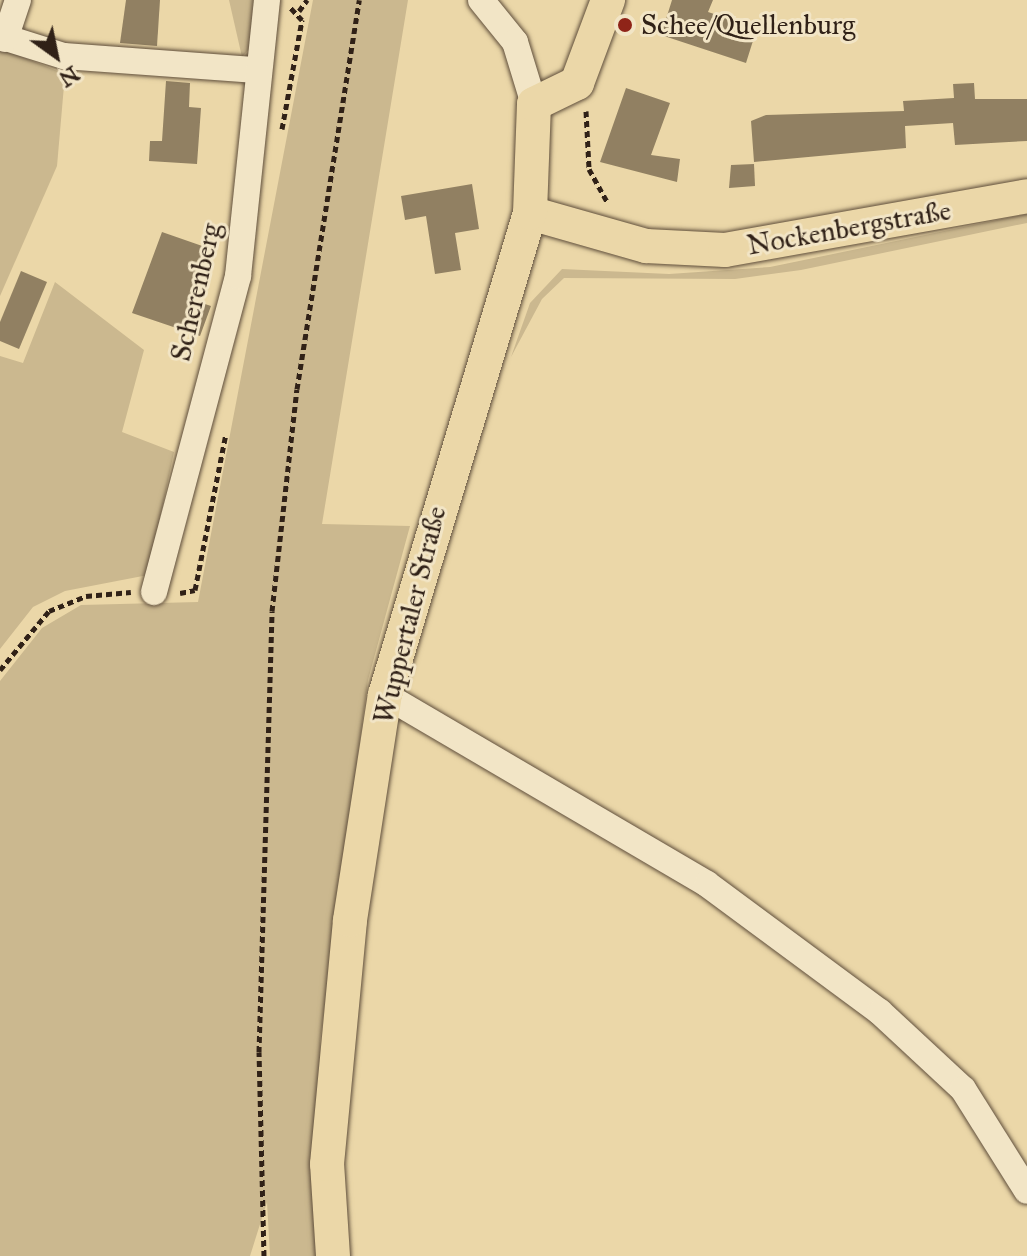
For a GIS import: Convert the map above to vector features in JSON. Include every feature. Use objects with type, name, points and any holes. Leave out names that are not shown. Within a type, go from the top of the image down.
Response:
[{"type":"main road","points":[[534,104],[577,83],[608,0]]},
{"type":"main road","name":"Wuppertaler Straße","points":[[333,1256],[327,1164],[350,920],[385,695],[530,213],[534,104]]},
{"type":"main road","name":"Nockenbergstraße","points":[[530,213],[623,241],[725,250],[1027,196]]},
{"type":"street","points":[[18,0],[3,38],[64,56],[256,70]]},
{"type":"street","name":"Scherenberg","points":[[150,592],[238,276],[256,70],[267,0]]},
{"type":"street","name":"Wuppertaler Straße","points":[[481,0],[515,42],[534,104]]},
{"type":"street","points":[[385,695],[707,884],[880,1012],[963,1089],[1027,1191]]},
{"type":"path","points":[[299,11],[307,0]]},
{"type":"path","points":[[264,1256],[259,1098],[272,611],[297,389],[359,0]]},
{"type":"path","points":[[577,83],[589,120],[589,169],[623,241]]},
{"type":"path","points":[[0,670],[49,611],[86,596],[150,592]]},
{"type":"shaded area","points":[[229,0],[253,0],[250,48],[242,57]]},
{"type":"shaded area","points":[[313,0],[408,0],[322,524],[410,526],[368,680],[320,1040],[320,1256],[270,1256],[267,1202],[250,1256],[0,1256],[0,681],[42,628],[81,605],[198,602]]},
{"type":"shaded area","points":[[0,48],[65,74],[57,166],[0,296]]},
{"type":"shaded area","points":[[1027,214],[1027,223],[801,270],[735,279],[564,278],[542,299],[511,357],[530,303],[562,269],[669,274],[770,267]]},
{"type":"shaded area","points":[[55,282],[144,350],[122,432],[174,452],[148,575],[65,591],[33,607],[0,649],[0,356],[23,363]]},
{"type":"building","points":[[126,0],[160,0],[157,46],[120,43]]},
{"type":"building","points":[[672,0],[713,0],[708,12],[757,28],[746,63],[661,35]]},
{"type":"building","points":[[166,81],[190,83],[189,107],[201,108],[197,164],[149,161],[150,141],[162,141]]},
{"type":"building","points":[[974,83],[975,99],[1027,99],[1027,141],[955,145],[953,123],[905,126],[906,148],[754,162],[751,121],[766,115],[904,111],[903,101],[954,98],[953,84]]},
{"type":"building","points":[[626,88],[670,103],[651,155],[680,159],[677,182],[600,162]]},
{"type":"building","points":[[754,164],[755,186],[729,188],[731,165]]},
{"type":"building","points":[[472,184],[479,229],[455,233],[461,270],[435,274],[426,216],[405,220],[401,196]]},
{"type":"building","points":[[162,232],[208,248],[190,299],[211,306],[200,336],[132,313]]},
{"type":"building","points":[[21,271],[47,282],[19,349],[0,341],[0,322]]},
{"type":"place","name":"Schee/Quellenburg","points":[[625,25]]}]
